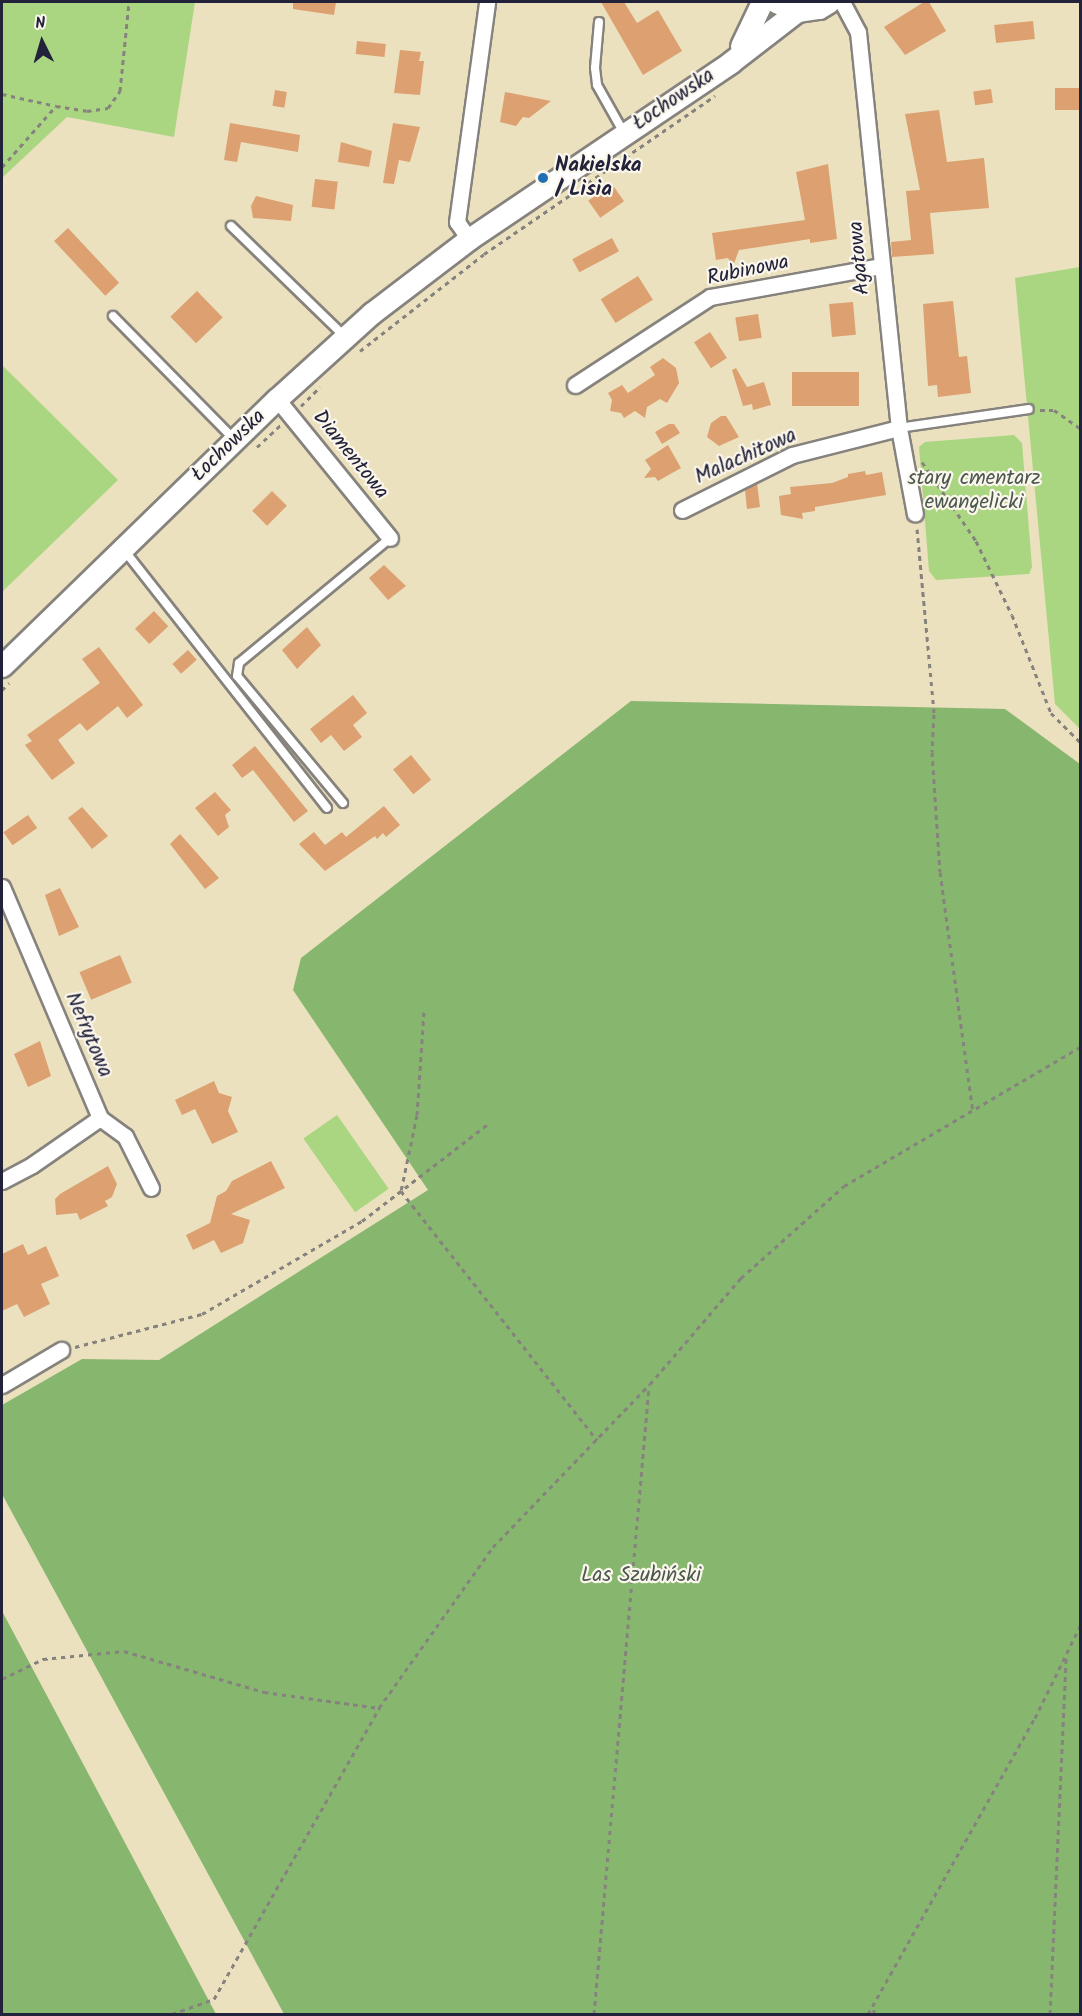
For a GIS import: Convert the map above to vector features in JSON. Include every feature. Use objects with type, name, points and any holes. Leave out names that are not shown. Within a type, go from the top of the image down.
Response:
[{"type":"main road","name":"Łochowska","points":[[730,62],[758,18],[762,2]]},
{"type":"main road","points":[[776,2],[797,11],[819,8],[829,2]]},
{"type":"main road","name":"Łochowska","points":[[10,670],[123,549],[244,445],[277,399],[351,345],[469,239],[730,62],[797,11]]},
{"type":"street","points":[[469,239],[457,222],[487,2]]},
{"type":"street","name":"Agatowa","points":[[842,2],[858,32],[898,428],[915,514]]},
{"type":"street","name":"Rubinowa","points":[[575,385],[710,297],[881,266]]},
{"type":"street","name":"Diamentowa","points":[[277,399],[390,538]]},
{"type":"street","name":"Malachitowa","points":[[682,510],[792,455],[898,428]]},
{"type":"street","name":"Nefrytowa","points":[[2,887],[100,1118]]},
{"type":"street","points":[[2,1181],[32,1166],[100,1118],[125,1136],[151,1188]]},
{"type":"street","points":[[2,1385],[61,1350]]},
{"type":"lane","points":[[599,22],[595,68],[597,85],[625,134]]},
{"type":"lane","points":[[231,226],[351,345]]},
{"type":"lane","points":[[113,316],[244,445]]},
{"type":"lane","points":[[898,428],[1029,409]]},
{"type":"lane","points":[[343,803],[237,676],[239,663],[390,538]]},
{"type":"lane","points":[[123,549],[327,808]]},
{"type":"path","points":[[2,94],[87,111],[108,108],[120,91],[129,2]]},
{"type":"path","points":[[351,345],[722,90]]},
{"type":"path","points":[[2,167],[57,106]]},
{"type":"path","points":[[244,445],[290,417],[323,384]]},
{"type":"path","points":[[1029,409],[1054,410],[1080,428]]},
{"type":"path","points":[[918,456],[976,541],[1012,615],[1051,713],[1080,742]]},
{"type":"path","points":[[915,514],[927,625],[940,872],[973,1112]]},
{"type":"path","points":[[2,690],[10,670]]},
{"type":"path","points":[[401,1191],[417,1115],[424,1012]]},
{"type":"path","points":[[172,2014],[214,1999],[379,1708],[493,1547],[650,1384],[741,1278],[844,1186],[1080,1047]]},
{"type":"path","points":[[61,1350],[202,1314],[362,1221],[488,1124]]},
{"type":"path","points":[[401,1191],[597,1440]]},
{"type":"path","points":[[594,2014],[650,1384]]},
{"type":"path","points":[[868,2014],[1035,1718],[1080,1626]]},
{"type":"path","points":[[2,1678],[43,1659],[124,1651],[264,1692],[379,1708]]},
{"type":"path","points":[[1050,2014],[1066,1655]]},
{"type":"path","points":[[874,2003],[874,2014]]},
{"type":"green space","points":[[2,2],[195,2],[174,137],[67,117],[2,178]]},
{"type":"green space","points":[[1080,267],[1080,729],[1055,704],[1015,278]]},
{"type":"green space","points":[[2,365],[118,480],[2,592]]},
{"type":"green space","name":"stary cmentarz ewangelicki","points":[[1014,435],[1022,443],[1032,567],[1029,574],[936,580],[929,571],[919,447],[925,442]]},
{"type":"green space","name":"Las Szubiński","points":[[631,701],[1005,709],[1080,764],[1080,2014],[284,2014],[2,1494],[2,1405],[82,1359],[159,1360],[428,1190],[293,990],[301,958]]},
{"type":"green space","points":[[337,1115],[389,1189],[355,1212],[303,1139]]},
{"type":"green space","points":[[2,1611],[209,2001],[216,2014],[2,2014]]},
{"type":"building","points":[[293,2],[336,2],[334,15],[293,9]]},
{"type":"building","points":[[601,2],[624,2],[637,23],[658,10],[682,51],[643,75]]},
{"type":"building","points":[[924,2],[929,2],[946,31],[905,55],[884,27]]},
{"type":"building","points":[[1033,21],[1035,39],[996,43],[994,25]]},
{"type":"building","points":[[357,41],[386,44],[384,57],[356,54]]},
{"type":"building","points":[[400,50],[421,52],[419,61],[424,61],[420,95],[394,93]]},
{"type":"building","points":[[1055,88],[1080,88],[1080,110],[1055,110]]},
{"type":"building","points":[[991,89],[993,103],[975,105],[973,92]]},
{"type":"building","points":[[275,90],[287,92],[284,108],[272,106]]},
{"type":"building","points":[[505,92],[551,101],[529,118],[523,117],[516,126],[500,122]]},
{"type":"building","points":[[939,110],[947,162],[984,158],[989,208],[930,213],[934,254],[892,257],[891,242],[911,240],[906,191],[920,190],[905,114]]},
{"type":"building","points":[[230,123],[300,135],[298,152],[241,142],[237,162],[224,160]]},
{"type":"building","points":[[393,123],[420,127],[410,162],[399,160],[394,184],[383,183]]},
{"type":"building","points":[[341,142],[372,151],[369,167],[338,162]]},
{"type":"building","points":[[828,164],[837,239],[810,243],[810,239],[739,250],[733,266],[728,258],[716,260],[712,233],[805,220],[796,172]]},
{"type":"building","points":[[315,179],[338,182],[334,210],[312,207]]},
{"type":"building","points":[[612,184],[624,201],[600,218],[588,201]]},
{"type":"building","points":[[256,196],[293,205],[291,221],[253,218],[251,206]]},
{"type":"building","points":[[68,228],[119,283],[105,296],[54,241]]},
{"type":"building","points":[[612,238],[619,251],[579,272],[572,259]]},
{"type":"building","points":[[638,276],[653,300],[616,323],[601,299]]},
{"type":"building","points":[[197,291],[223,318],[196,343],[170,317]]},
{"type":"building","points":[[953,301],[959,357],[967,356],[971,393],[938,397],[937,385],[928,386],[923,304]]},
{"type":"building","points":[[853,302],[856,335],[832,337],[829,304]]},
{"type":"building","points":[[758,314],[762,338],[739,341],[735,318]]},
{"type":"building","points":[[710,332],[727,358],[711,368],[694,342]]},
{"type":"building","points":[[663,358],[676,368],[679,383],[667,403],[660,399],[647,407],[645,418],[635,411],[624,418],[621,413],[610,411],[612,400],[608,393],[622,385],[628,393],[655,375],[650,367]]},
{"type":"building","points":[[736,368],[747,387],[764,382],[771,405],[753,410],[752,404],[743,406],[732,370]]},
{"type":"building","points":[[792,372],[859,372],[859,406],[792,406]]},
{"type":"building","points":[[721,416],[726,416],[739,437],[719,446],[707,437],[711,423]]},
{"type":"building","points":[[669,424],[674,424],[680,433],[662,444],[655,432]]},
{"type":"building","points":[[668,445],[681,468],[658,481],[655,477],[644,478],[651,469],[645,460]]},
{"type":"building","points":[[865,471],[866,475],[882,472],[886,495],[815,507],[815,511],[802,513],[803,519],[781,515],[779,496],[791,494],[790,487],[832,483],[848,477],[848,474]]},
{"type":"building","points":[[757,483],[760,507],[747,509],[745,490]]},
{"type":"building","points":[[272,491],[287,506],[267,526],[252,511]]},
{"type":"building","points":[[384,565],[406,586],[388,600],[369,578]]},
{"type":"building","points":[[154,611],[168,626],[149,644],[135,629]]},
{"type":"building","points":[[307,627],[321,645],[297,669],[282,650]]},
{"type":"building","points":[[99,647],[143,705],[127,718],[118,706],[87,731],[80,723],[58,740],[75,763],[52,780],[25,745],[32,741],[27,735],[100,683],[82,659]]},
{"type":"building","points":[[188,650],[197,660],[181,674],[172,664]]},
{"type":"building","points":[[353,695],[367,713],[353,725],[362,737],[344,751],[331,735],[321,743],[310,729]]},
{"type":"building","points":[[255,746],[308,811],[294,822],[253,770],[242,778],[232,765]]},
{"type":"building","points":[[411,755],[431,780],[413,794],[393,769]]},
{"type":"building","points":[[215,792],[231,810],[225,815],[229,827],[218,836],[195,808]]},
{"type":"building","points":[[384,806],[400,825],[386,837],[383,833],[377,839],[375,836],[325,871],[299,844],[314,832],[325,845],[342,832],[346,837]]},
{"type":"building","points":[[82,807],[108,836],[92,849],[68,818]]},
{"type":"building","points":[[28,815],[37,828],[13,845],[3,832]]},
{"type":"building","points":[[180,834],[219,878],[205,889],[170,844]]},
{"type":"building","points":[[60,888],[79,927],[59,936],[45,895]]},
{"type":"building","points":[[120,955],[132,983],[91,1000],[79,972]]},
{"type":"building","points":[[40,1041],[51,1076],[28,1087],[14,1054]]},
{"type":"building","points":[[214,1081],[219,1093],[232,1097],[228,1111],[238,1132],[212,1144],[195,1109],[182,1115],[175,1100]]},
{"type":"building","points":[[271,1161],[285,1188],[231,1214],[250,1220],[243,1243],[221,1253],[214,1240],[193,1250],[186,1235],[210,1223],[217,1196],[226,1191],[232,1181]]},
{"type":"building","points":[[108,1166],[117,1184],[112,1197],[105,1201],[108,1206],[80,1220],[77,1213],[56,1215],[55,1199],[60,1194]]},
{"type":"building","points":[[23,1244],[28,1255],[46,1246],[59,1276],[41,1284],[50,1304],[24,1317],[17,1304],[2,1311],[2,1254]]},
{"type":"place","name":"Nakielska / Lisia","points":[[543,178]]}]
